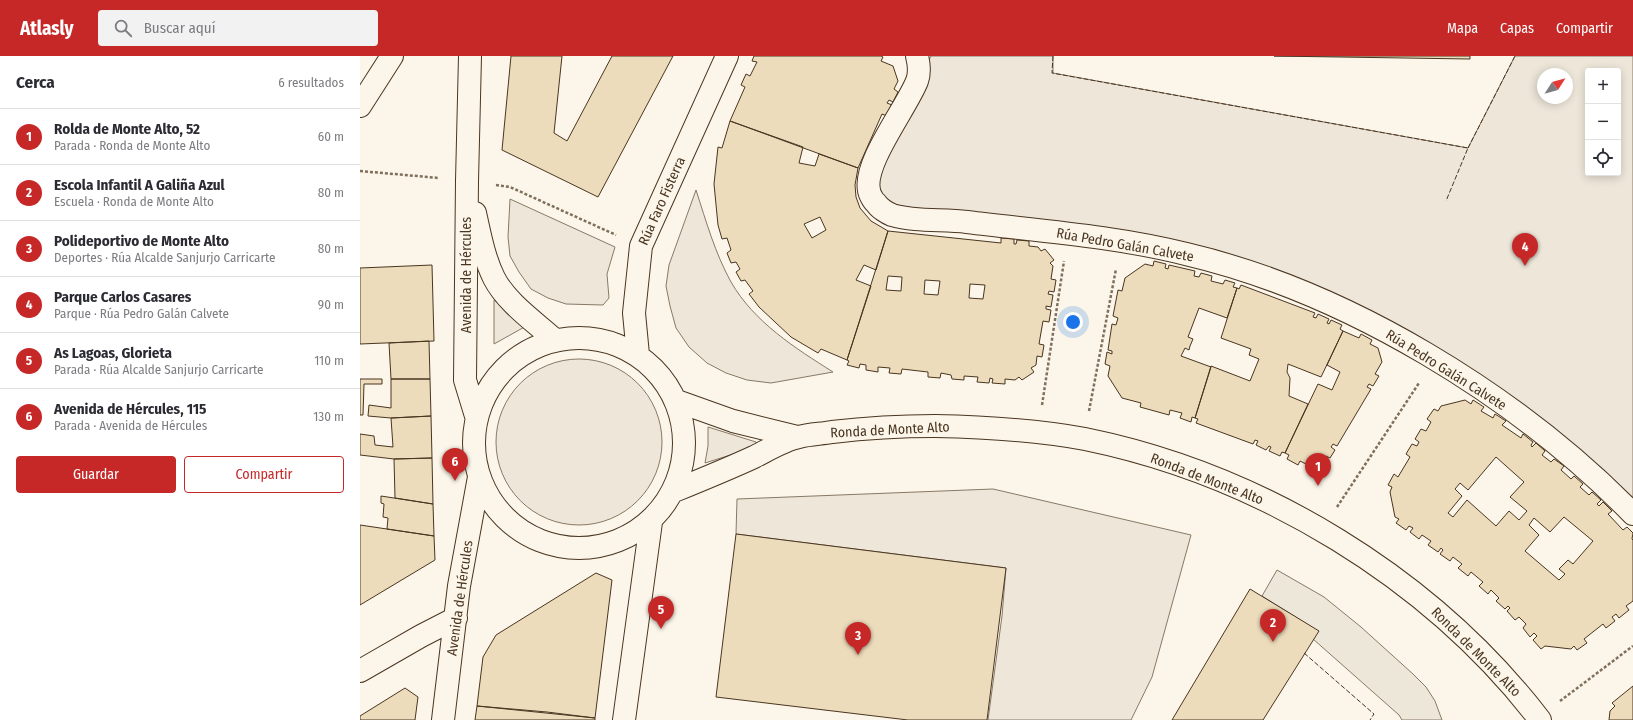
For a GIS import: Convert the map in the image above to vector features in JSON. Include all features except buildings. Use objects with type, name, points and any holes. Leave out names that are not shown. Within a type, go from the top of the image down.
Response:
[{"type":"street","points":[[360,106],[392,56]]},
{"type":"street","name":"Avenida de Hércules","points":[[470,56],[465,380],[476,416]]},
{"type":"street","name":"Rúa Faro Fisterra","points":[[638,355],[634,313],[641,246],[727,56]]},
{"type":"street","name":"Rúa Pedro Galán Calvete","points":[[917,56],[919,65],[918,79],[877,154],[870,174],[869,190],[876,203],[889,214],[909,218],[962,221],[1121,241],[1186,254],[1250,272],[1310,295],[1387,331],[1483,390],[1551,441],[1611,492],[1633,514]]},
{"type":"street","name":"Avenida de Hércules","points":[[467,180],[486,259],[494,279],[506,297],[555,340]]},
{"type":"street","points":[[583,337],[612,342],[638,355],[660,375],[677,401],[684,431],[684,462],[674,492],[664,508],[651,522],[626,538],[598,548],[568,549],[539,541],[513,525],[492,504],[479,477],[473,447],[476,416],[487,390],[505,367],[528,350],[555,340],[583,337]]},
{"type":"street","name":"Ronda de Monte Alto","points":[[677,401],[733,421],[797,437]]},
{"type":"street","name":"Ronda de Monte Alto","points":[[674,492],[797,437],[866,428],[922,426],[971,427],[1084,439],[1176,464],[1245,491],[1322,530],[1348,546],[1403,583],[1452,624],[1497,670],[1539,719]]},
{"type":"street","name":"Avenida de Hércules","points":[[443,720],[459,586],[479,477]]},
{"type":"street","points":[[624,720],[651,522]]},
{"type":"street","points":[[360,671],[456,618]]},
{"type":"path","points":[[360,171],[467,180],[510,187],[641,246]]},
{"type":"path","points":[[1038,433],[1068,234]]},
{"type":"path","points":[[1084,439],[1121,241]]},
{"type":"path","points":[[1322,530],[1434,359]]},
{"type":"path","points":[[1539,719],[1633,646]]},
{"type":"shaded area","points":[[931,56],[1053,56],[1053,73],[1468,148],[1515,56],[1633,56],[1633,514],[1483,390],[1250,272],[889,214],[870,174]]},
{"type":"shaded area","points":[[696,190],[720,260],[740,296],[751,310],[776,333],[833,372],[771,383],[747,380],[726,373],[707,363],[689,347],[676,328],[666,286],[669,265]]},
{"type":"shaded area","points":[[510,199],[615,247],[607,274],[609,298],[603,305],[566,304],[548,298],[531,289],[510,256],[508,237]]},
{"type":"shaded area","points":[[494,300],[528,325],[494,344]]},
{"type":"shaded area","points":[[571,359],[587,359],[611,365],[638,383],[656,410],[661,426],[661,458],[656,474],[638,501],[625,511],[603,522],[587,525],[571,525],[547,519],[526,506],[515,495],[502,474],[499,466],[496,450],[496,434],[502,410],[515,389],[526,378],[547,365],[555,362]]},
{"type":"shaded area","points":[[708,427],[756,442],[756,447],[705,463],[708,446]]},
{"type":"shaded area","points":[[993,489],[1191,535],[1152,677],[1131,720],[988,720],[1002,616],[1006,568],[736,534],[737,499]]},
{"type":"shaded area","points":[[1277,570],[1324,597],[1361,627],[1413,674],[1426,687],[1435,701],[1442,720],[1402,720],[1399,715],[1313,639],[1318,631],[1262,596]]},
{"type":"fence","points":[[1053,56],[1052,73],[1468,148],[1446,201]]},
{"type":"fence","points":[[1468,148],[1515,56]]},
{"type":"fence","points":[[1304,653],[1374,714],[1370,720]]},
{"type":"place","name":"Parque Carlos Casares","points":[[1525,266]]},
{"type":"place","name":"Avenida de Hércules, 115","points":[[455,481]]},
{"type":"place","name":"Rolda de Monte Alto, 52","points":[[1318,486]]},
{"type":"place","name":"As Lagoas, Glorieta","points":[[661,629]]},
{"type":"place","name":"Escola Infantil A Galiña Azul","points":[[1273,642]]},
{"type":"place","name":"Polideportivo de Monte Alto","points":[[858,655]]}]
